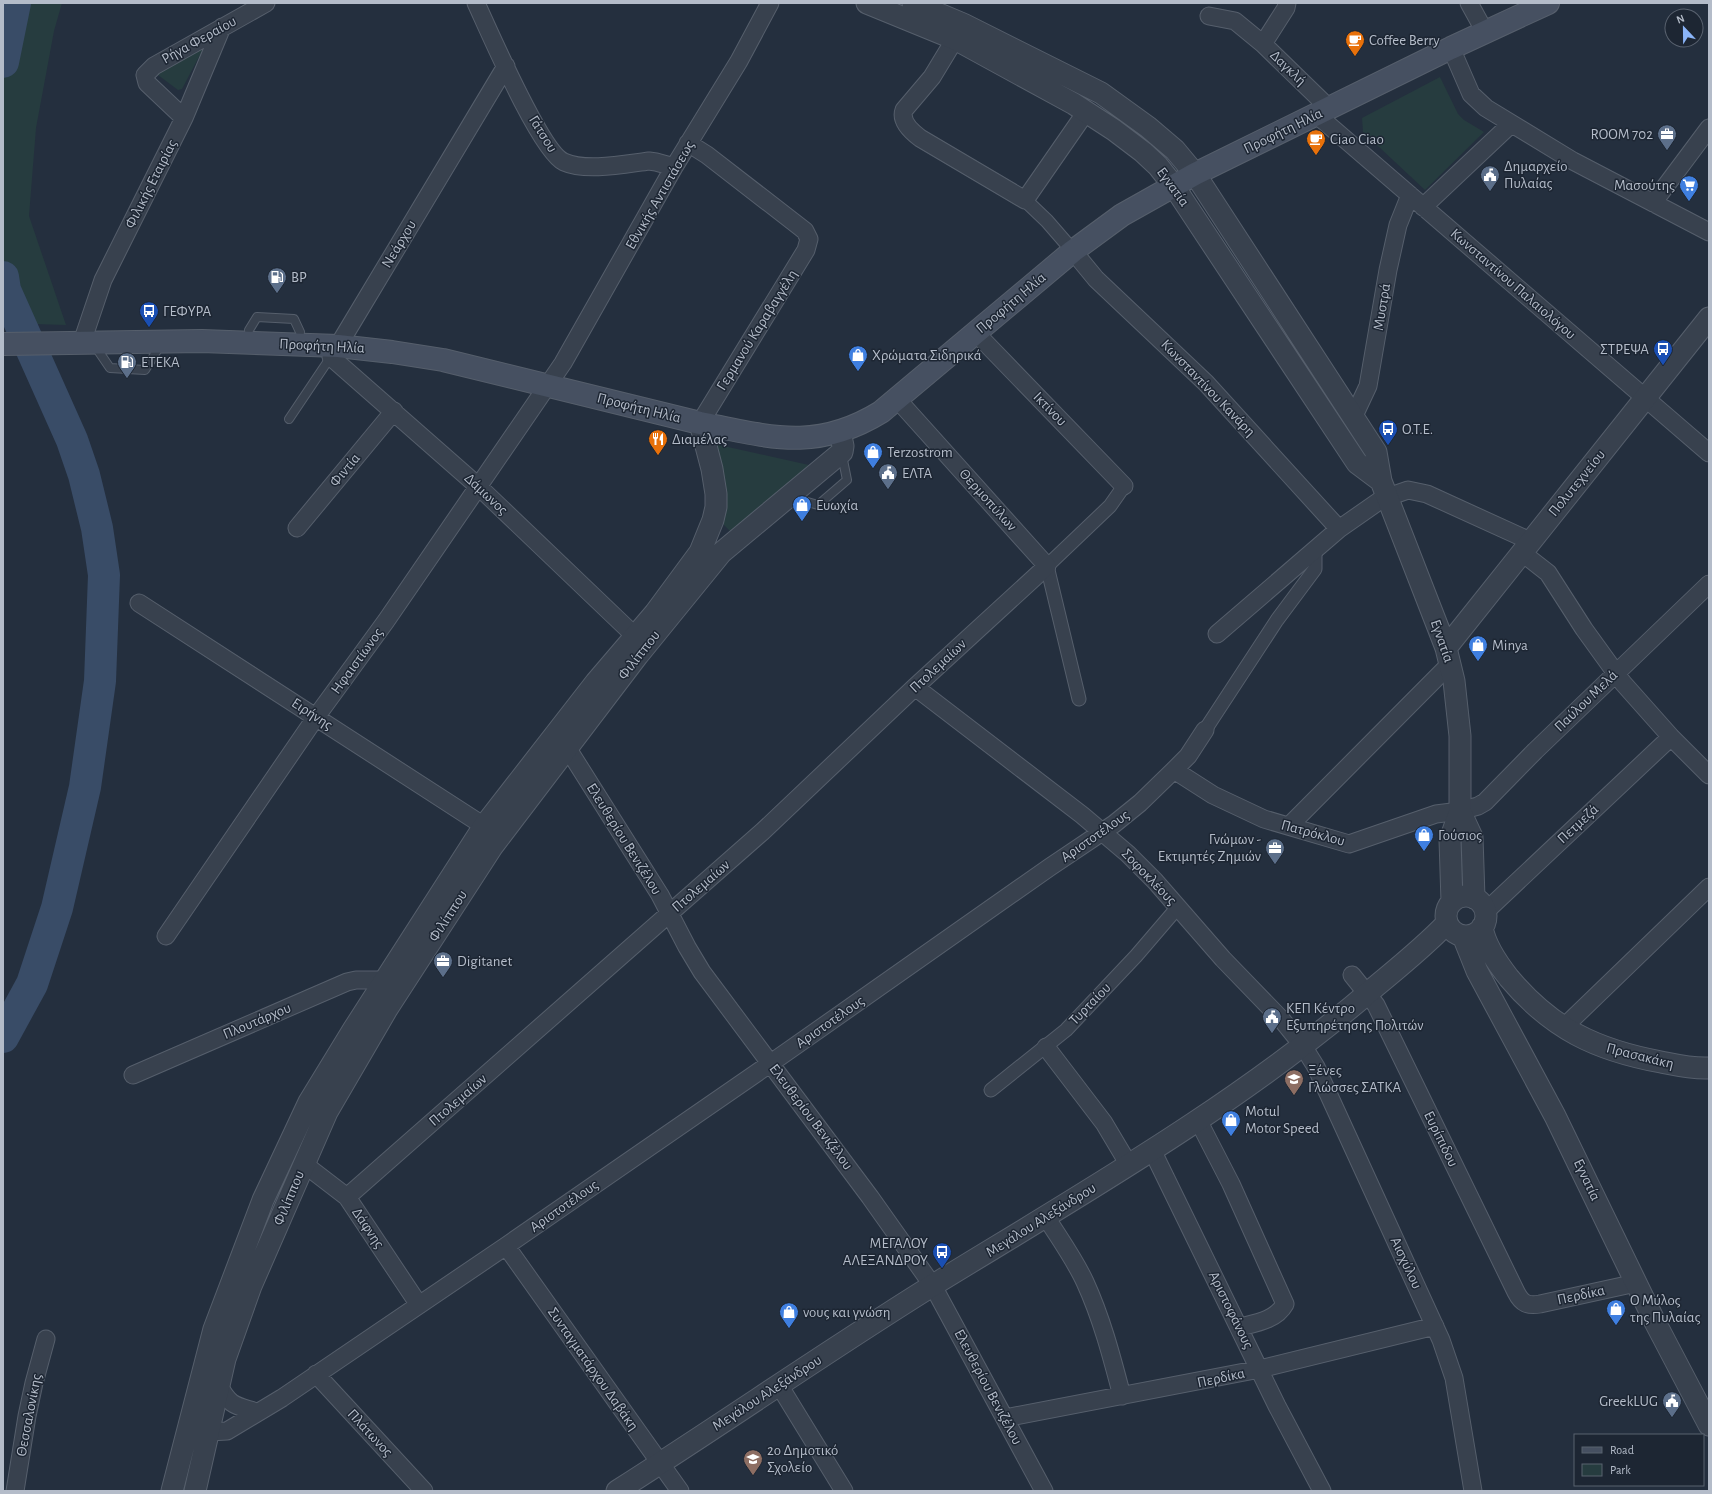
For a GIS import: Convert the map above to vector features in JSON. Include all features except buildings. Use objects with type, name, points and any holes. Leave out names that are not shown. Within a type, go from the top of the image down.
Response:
[{"type":"main road","name":"Προφήτη Ηλία","points":[[3,344],[202,341],[443,360],[700,423],[765,436],[814,438],[841,442],[897,399],[1073,251],[1122,215],[1195,174],[1451,48],[1548,3]]},
{"type":"street","name":"Ρήγα Φεραίου","points":[[184,118],[147,83],[145,75],[154,66],[266,3]]},
{"type":"street","name":"Γάτσου","points":[[476,3],[546,144],[557,158],[563,162],[587,166],[656,162],[674,167]]},
{"type":"street","name":"Εθνικής Αντιστάσεως","points":[[548,386],[591,317],[688,143],[730,78],[770,3]]},
{"type":"street","name":"Εγνατία","points":[[867,3],[955,39],[1051,91],[1086,112],[1143,152],[1158,166],[1173,185],[1357,464],[1384,489]]},
{"type":"street","name":"Εγνατία","points":[[913,3],[963,24],[1101,93],[1148,127],[1175,150],[1195,174],[1376,452],[1384,489],[1448,656],[1454,681],[1459,719],[1460,811],[1450,840],[1452,902]]},
{"type":"street","name":"Δαγκλή","points":[[1287,3],[1286,8],[1263,44],[1323,111]]},
{"type":"street","points":[[1469,3],[1485,32]]},
{"type":"street","points":[[1209,16],[1235,20],[1263,44]]},
{"type":"street","name":"Φιλικής Εταιρίας","points":[[79,342],[103,280],[184,118],[222,27]]},
{"type":"street","points":[[955,39],[932,77],[903,114],[909,128],[920,138],[1025,200],[1047,221],[1073,251]]},
{"type":"street","points":[[1451,48],[1469,90],[1486,108],[1573,161],[1709,232]]},
{"type":"street","name":"Νεάρχου","points":[[335,351],[506,66]]},
{"type":"street","name":"Κωνσταντίνου Παλαιολόγου","points":[[1323,111],[1423,207],[1709,452]]},
{"type":"street","points":[[1025,200],[1086,112]]},
{"type":"street","points":[[1423,207],[1511,124]]},
{"type":"street","points":[[1653,203],[1709,128]]},
{"type":"street","name":"Γερμανού Καραβαγγέλη","points":[[688,143],[707,155],[803,230],[808,237],[809,243],[700,423]]},
{"type":"street","name":"Μυστρά","points":[[1353,418],[1368,386],[1396,232],[1410,195]]},
{"type":"street","name":"Κωνσταντίνου Κανάρη","points":[[1073,251],[1096,279],[1150,329],[1214,392],[1339,529]]},
{"type":"street","name":"Πολυτεχνείου","points":[[1448,656],[1525,546],[1646,398],[1709,318]]},
{"type":"street","name":"Ικτίνου","points":[[976,333],[1124,486]]},
{"type":"street","name":"Δάμωνος","points":[[335,351],[394,411],[479,487],[635,636]]},
{"type":"street","name":"Ηφαιστίωνος","points":[[166,936],[316,717],[386,621],[548,386]]},
{"type":"street","name":"Θερμοπύλων","points":[[897,399],[1046,566]]},
{"type":"street","name":"Φιντία","points":[[297,528],[394,411]]},
{"type":"street","name":"Φιλίππου","points":[[172,1491],[214,1329],[263,1200],[309,1102],[484,826],[592,688],[654,613],[700,552],[713,520],[716,507],[715,482],[700,423]]},
{"type":"street","name":"Φιλίππου","points":[[195,1491],[225,1359],[238,1321],[327,1112],[387,1009],[492,847],[638,655],[721,553],[788,497],[841,442]]},
{"type":"street","name":"Πτολεμαίων","points":[[347,1197],[762,832],[915,687],[1110,506],[1124,486]]},
{"type":"street","points":[[1217,634],[1384,489],[1408,490],[1427,494],[1525,546],[1552,578],[1584,629],[1634,697],[1709,775]]},
{"type":"street","name":"Αριστοτέλους","points":[[209,1432],[227,1431],[257,1412],[277,1402],[771,1063],[1127,814],[1188,756],[1277,620],[1315,569],[1315,549]]},
{"type":"street","points":[[1046,566],[1079,699]]},
{"type":"street","name":"Παύλου Μελά","points":[[1460,811],[1478,806],[1485,802],[1615,673],[1709,584]]},
{"type":"street","name":"Ειρήνης","points":[[139,603],[484,826]]},
{"type":"street","points":[[1289,826],[1448,656]]},
{"type":"street","name":"Σοφοκλέους","points":[[915,687],[1103,832],[1138,863],[1223,959],[1282,1020],[1303,1046]]},
{"type":"street","name":"Πετμεζά","points":[[1480,912],[1671,737]]},
{"type":"street","name":"Ελευθερίου Βενιζέλου","points":[[568,749],[660,895],[690,954],[702,972],[870,1196],[932,1286],[1044,1491]]},
{"type":"street","name":"Πατρόκλου","points":[[1174,770],[1213,794],[1270,822],[1289,826],[1349,844],[1371,838],[1436,814],[1460,811]]},
{"type":"street","name":"Εγνατία","points":[[1460,811],[1472,837],[1480,912]]},
{"type":"street","points":[[1564,1027],[1709,887]]},
{"type":"street","points":[[1462,897],[1480,912],[1474,934],[1463,936],[1453,932],[1446,924],[1446,912],[1452,902],[1462,897]]},
{"type":"street","name":"Τυρταίου","points":[[991,1090],[1066,1030],[1136,956],[1178,907]]},
{"type":"street","name":"Πρασακάκη","points":[[1480,912],[1488,945],[1503,970],[1536,1007],[1564,1027],[1595,1044],[1623,1055],[1680,1066],[1709,1068]]},
{"type":"street","name":"Μεγάλου Αλεξάνδρου","points":[[617,1491],[932,1286],[1046,1217],[1198,1120],[1303,1046],[1426,944],[1446,924]]},
{"type":"street","name":"Εγνατία","points":[[1463,936],[1477,971],[1556,1116],[1636,1283],[1709,1425]]},
{"type":"street","name":"Ευρίπιδου","points":[[1352,975],[1380,1012],[1516,1292],[1526,1305]]},
{"type":"street","name":"Πλουτάρχου","points":[[133,1075],[347,982],[356,980],[385,980]]},
{"type":"street","name":"Αισχύλου","points":[[1303,1046],[1316,1067],[1435,1326],[1454,1378],[1473,1491]]},
{"type":"street","points":[[1046,1047],[1104,1123],[1129,1165]]},
{"type":"street","points":[[1198,1120],[1231,1184],[1285,1304],[1281,1310],[1273,1316],[1263,1321],[1240,1327]]},
{"type":"street","name":"Αριστοφάνους","points":[[1152,1150],[1240,1327],[1277,1406],[1322,1491]]},
{"type":"street","name":"Δάφνης","points":[[304,1164],[347,1197],[420,1305]]},
{"type":"street","points":[[1046,1217],[1090,1293],[1108,1342],[1122,1396]]},
{"type":"street","name":"Συνταγματάρχου Δαβάκη","points":[[506,1246],[680,1491]]},
{"type":"street","name":"Περδίκα","points":[[1526,1305],[1546,1303],[1636,1283]]},
{"type":"street","name":"Περδίκα","points":[[1005,1418],[1260,1370],[1435,1326]]},
{"type":"street","name":"Θεσσαλονίκης","points":[[15,1491],[27,1416],[46,1339]]},
{"type":"street","name":"Πλάτωνος","points":[[316,1374],[424,1491]]},
{"type":"street","points":[[779,1385],[844,1491]]},
{"type":"street","points":[[219,1386],[227,1399],[235,1405],[257,1412]]},
{"type":"lane","points":[[249,330],[257,317],[294,319],[300,332]]},
{"type":"lane","points":[[79,342],[110,368],[145,370],[162,342]]},
{"type":"lane","name":"Νεάρχου","points":[[289,419],[335,351]]},
{"type":"green space","points":[[3,3],[62,3],[54,31],[36,128],[29,216],[66,325],[3,323]]},
{"type":"green space","points":[[203,45],[203,49],[182,89],[178,90],[158,75],[157,72]]},
{"type":"green space","points":[[1440,77],[1458,114],[1464,120],[1484,132],[1425,190],[1363,132],[1362,118]]},
{"type":"green space","points":[[710,443],[809,465],[806,471],[732,533],[720,521]]},
{"type":"waterway","points":[[3,62],[15,3]]},
{"type":"waterway","points":[[3,277],[5,290],[72,440],[84,475],[97,528],[104,575],[100,681],[85,787],[57,908],[32,984],[3,1037]]},
{"type":"place","name":"Coffee Berry","points":[[1355,57]]},
{"type":"place","name":"ROOM 702","points":[[1667,151]]},
{"type":"place","name":"Ciao Ciao","points":[[1316,156]]},
{"type":"place","name":"Δημαρχείο Πυλαίας","points":[[1490,192]]},
{"type":"place","name":"Μασούτης","points":[[1689,202]]},
{"type":"place","name":"BP","points":[[277,294]]},
{"type":"place","name":"ΓΕΦΥΡΑ","points":[[149,328]]},
{"type":"place","name":"ΣΤΡΕΨΑ","points":[[1663,366]]},
{"type":"place","name":"Χρώματα Σιδηρικά","points":[[858,372]]},
{"type":"place","name":"ΕΤΕΚΑ","points":[[127,379]]},
{"type":"place","name":"Ο.Τ.Ε.","points":[[1388,446]]},
{"type":"place","name":"Διαμέλας","points":[[658,456]]},
{"type":"place","name":"Terzostrom","points":[[873,469]]},
{"type":"place","name":"ΕΛΤΑ","points":[[888,490]]},
{"type":"place","name":"Ευωχία","points":[[802,522]]},
{"type":"place","name":"Minya","points":[[1478,662]]},
{"type":"place","name":"Γούσιος","points":[[1424,852]]},
{"type":"place","name":"Γνώμων - Εκτιμητές Ζημιών","points":[[1275,865]]},
{"type":"place","name":"Digitanet","points":[[443,978]]},
{"type":"place","name":"ΚΕΠ Κέντρο Εξυπηρέτησης Πολιτών","points":[[1272,1034]]},
{"type":"place","name":"Ξένες Γλώσσες ΣΑΤΚΑ","points":[[1294,1096]]},
{"type":"place","name":"Motul Motor Speed","points":[[1231,1137]]},
{"type":"place","name":"ΜΕΓΑΛΟΥ ΑΛΕΞΑΝΔΡΟΥ","points":[[942,1269]]},
{"type":"place","name":"Ο Μύλος της Πυλαίας","points":[[1616,1326]]},
{"type":"place","name":"νους και γνώση","points":[[789,1329]]},
{"type":"place","name":"GreekLUG","points":[[1672,1418]]},
{"type":"place","name":"2ο Δημοτικό Σχολείο","points":[[753,1476]]}]
